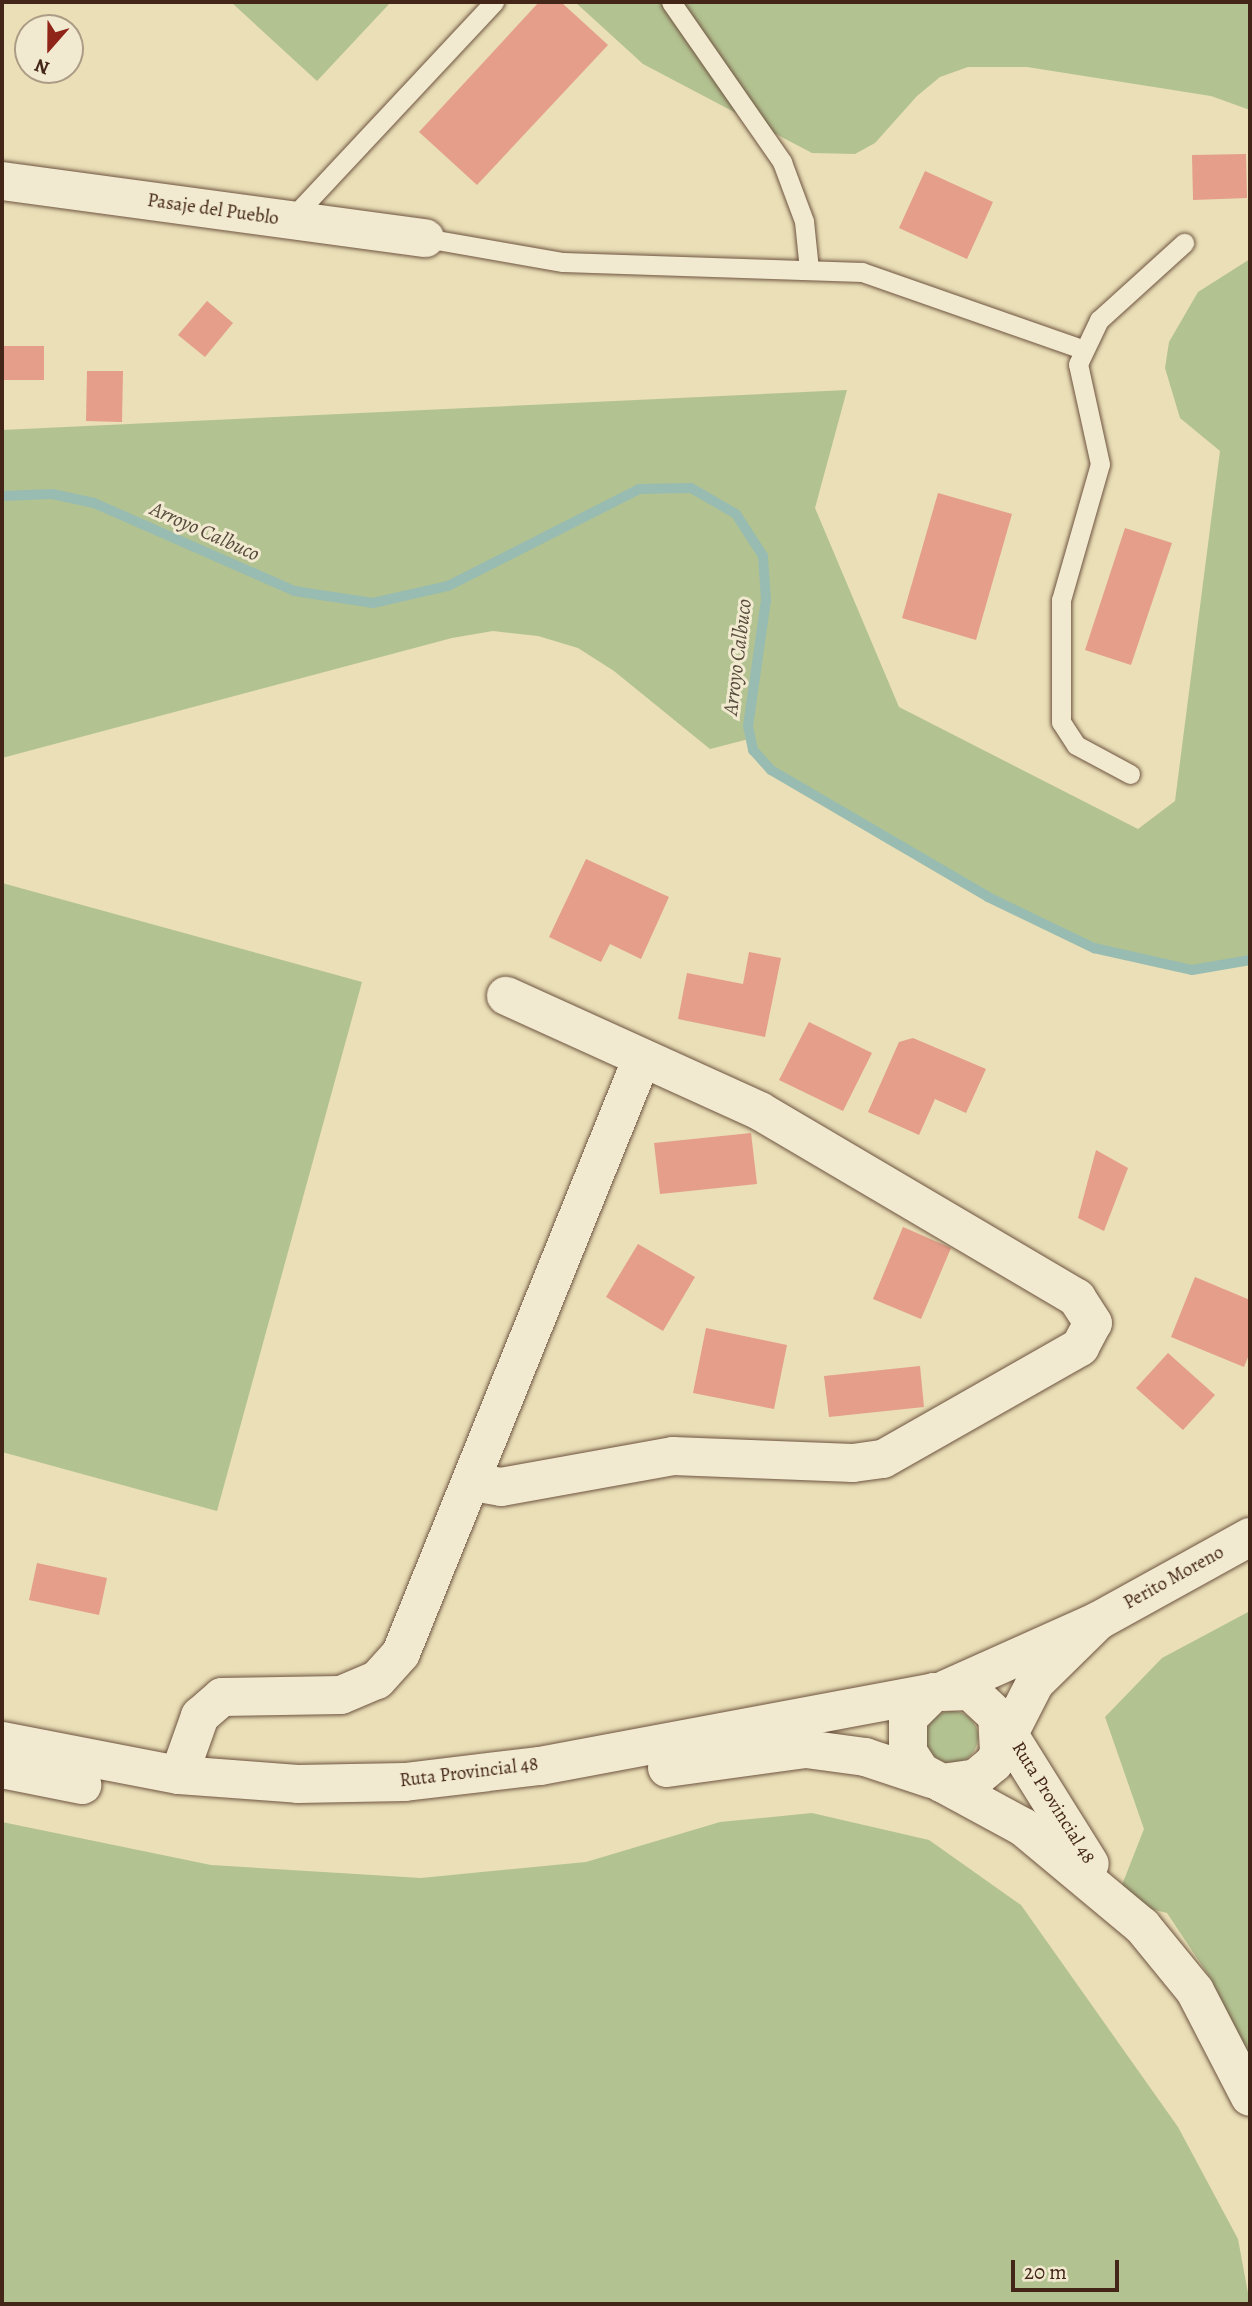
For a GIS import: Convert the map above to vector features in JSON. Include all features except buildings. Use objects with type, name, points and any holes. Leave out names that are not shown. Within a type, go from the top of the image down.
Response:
[{"type":"main road","name":"Pasaje del Pueblo","points":[[2,181],[425,238]]},
{"type":"main road","points":[[467,1496],[500,1487],[673,1456],[853,1464],[883,1459],[1080,1346],[1091,1332],[1091,1314],[1077,1298],[760,1111],[506,996]]},
{"type":"main road","points":[[177,1787],[200,1716],[222,1697],[341,1695],[377,1680],[391,1668],[467,1496],[642,1058]]},
{"type":"main road","name":"Perito Moreno","points":[[940,1690],[1098,1621],[1250,1537]]},
{"type":"main road","name":"Perito Moreno","points":[[999,1730],[1035,1683],[1098,1621]]},
{"type":"main road","name":"Ruta Provincial 48","points":[[940,1690],[915,1707],[905,1741],[913,1763],[936,1781],[976,1778],[999,1730]]},
{"type":"main road","name":"Ruta Provincial 48","points":[[2,1741],[177,1787],[476,1776],[940,1690],[970,1691],[1116,1900]]},
{"type":"main road","name":"Ruta Provincial 48","points":[[2,1769],[177,1787],[298,1808],[441,1802],[806,1749],[865,1757],[936,1781],[1017,1823],[1116,1900],[1170,1955],[1195,1991],[1250,2096]]},
{"type":"lane","points":[[290,220],[494,2]]},
{"type":"lane","points":[[671,2],[782,162],[804,221],[809,269]]},
{"type":"lane","points":[[425,238],[563,262],[809,269],[888,278],[1082,349]]},
{"type":"lane","points":[[1130,774],[1076,745],[1061,722],[1061,600],[1100,464],[1079,380],[1082,349],[1104,314],[1184,243]]},
{"type":"green space","points":[[231,2],[391,2],[317,81]]},
{"type":"green space","points":[[575,2],[1250,2],[1250,110],[1211,96],[1027,67],[968,67],[940,77],[917,96],[875,143],[855,154],[812,153],[643,64]]},
{"type":"green space","points":[[1250,259],[1250,960],[1246,962],[1193,970],[1160,966],[1058,933],[782,779],[760,760],[749,739],[710,749],[614,671],[578,648],[538,636],[493,631],[452,638],[2,758],[2,430],[847,390],[815,508],[899,707],[1138,829],[1175,801],[1220,451],[1180,418],[1165,368],[1169,342],[1198,292]]},
{"type":"green space","points":[[2,883],[362,982],[217,1511],[2,1452]]},
{"type":"green space","points":[[1250,1611],[1250,2058],[1211,1979],[1167,1913],[1116,1900],[1144,1829],[1105,1717],[1162,1658]]},
{"type":"green space","points":[[952,1711],[962,1713],[970,1719],[976,1727],[976,1747],[970,1755],[962,1761],[952,1763],[942,1761],[934,1755],[928,1747],[926,1737],[928,1727],[934,1719],[942,1713]]},
{"type":"green space","points":[[812,1813],[929,1840],[1021,1905],[1178,2127],[1238,2239],[1250,2304],[2,2304],[2,1822],[211,1865],[421,1878],[586,1862],[720,1822]]},
{"type":"waterway","name":"Arroyo Calbuco","points":[[2,496],[52,494],[94,503],[294,591],[373,603],[448,586],[639,489],[691,488],[736,514],[763,556],[766,600],[748,726],[753,750],[771,770],[988,897],[1094,948],[1192,970],[1250,960]]}]
